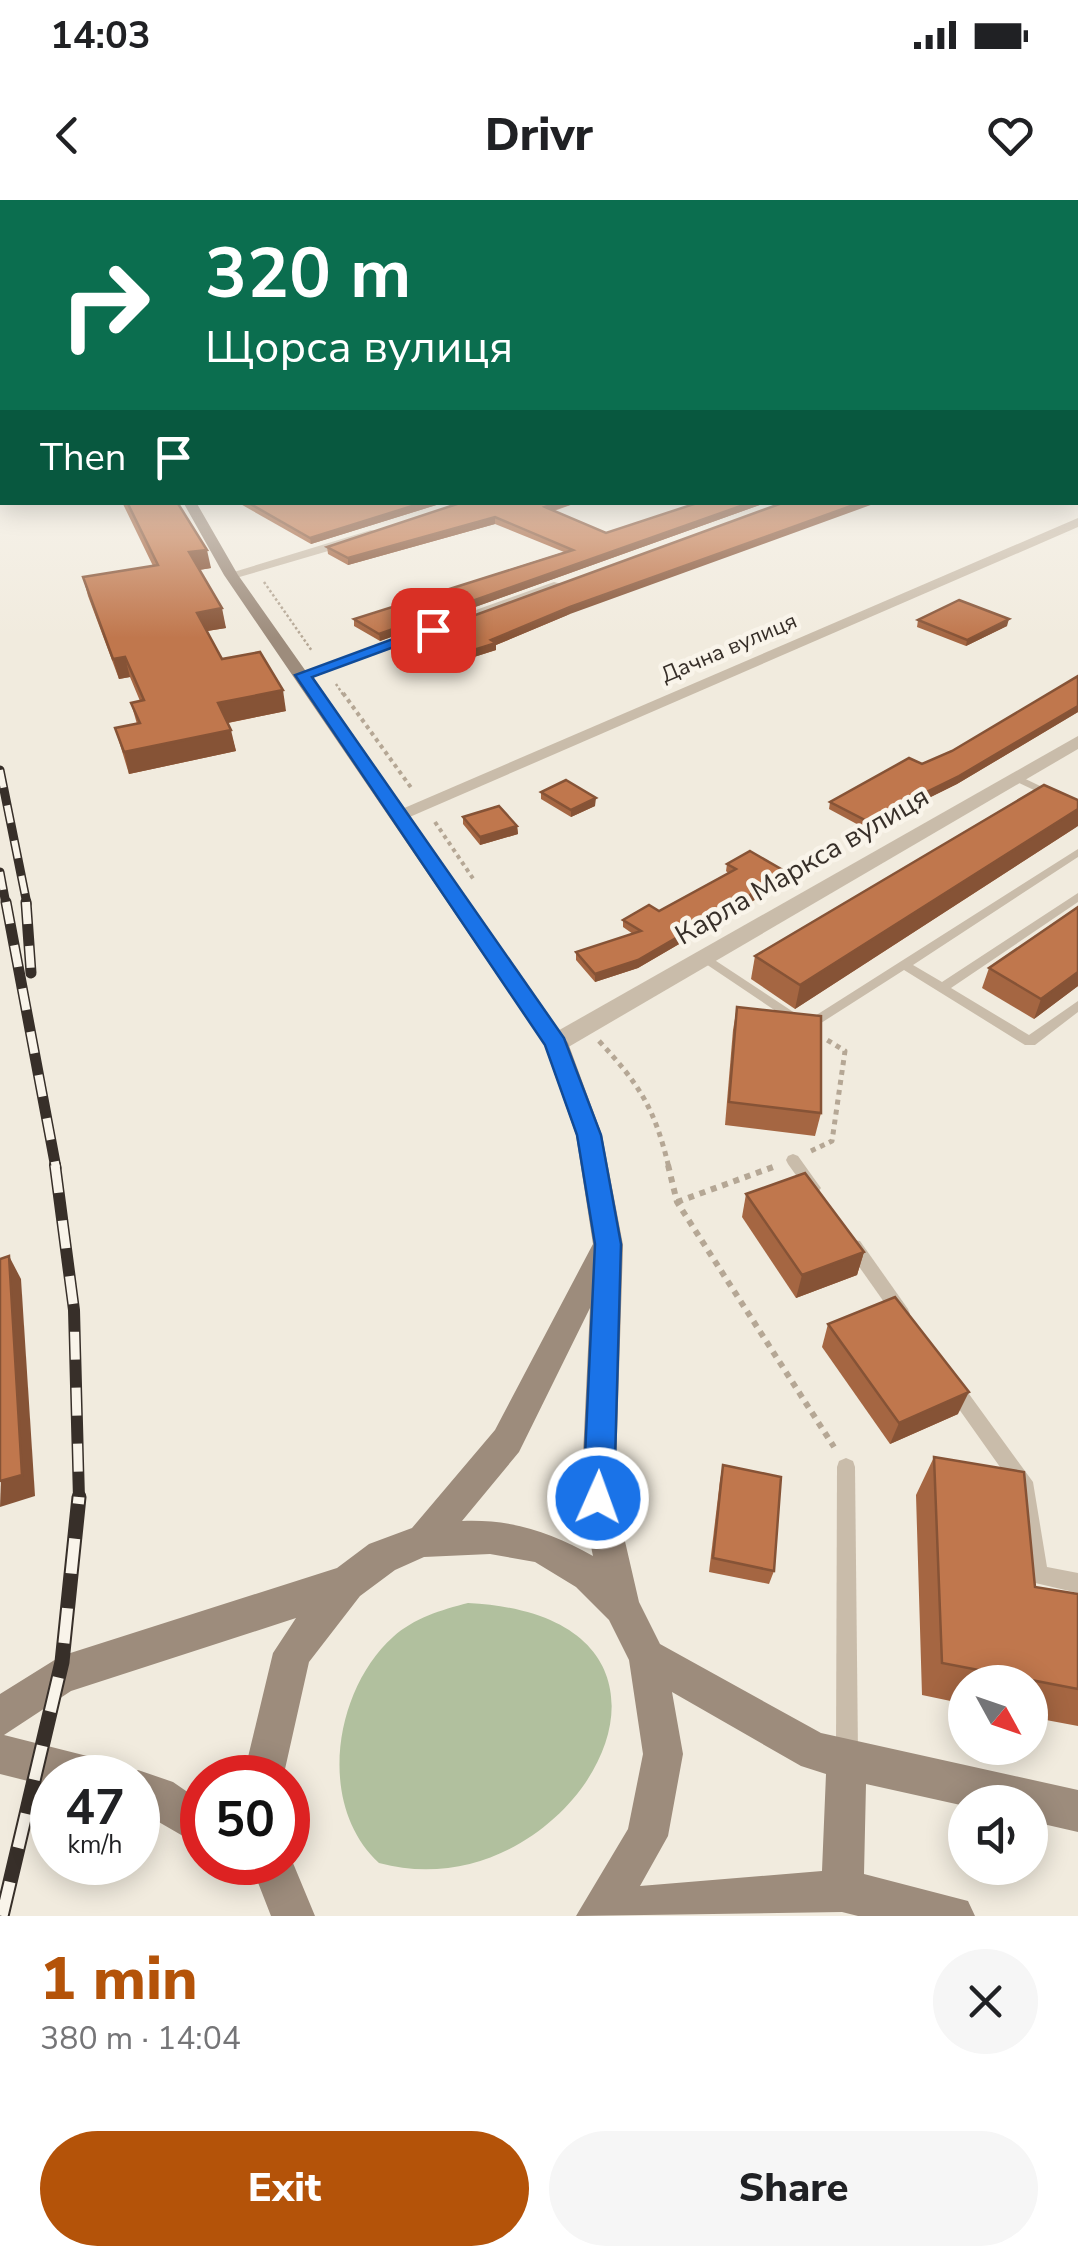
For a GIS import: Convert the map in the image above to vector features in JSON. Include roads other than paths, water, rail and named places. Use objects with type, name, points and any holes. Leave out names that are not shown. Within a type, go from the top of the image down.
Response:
[{"type":"main road","points":[[191,505],[231,575],[556,1044],[589,1135],[608,1244],[598,1498],[622,1607],[647,1657],[663,1754],[647,1836],[601,1914]]},
{"type":"main road","points":[[424,1540],[507,1441],[608,1244]]},
{"type":"main road","points":[[268,1755],[292,1653],[347,1582],[382,1557],[424,1540],[490,1537],[540,1546],[589,1574],[622,1607]]},
{"type":"main road","points":[[0,1718],[62,1674],[347,1582]]},
{"type":"main road","points":[[647,1657],[815,1752],[1078,1811]]},
{"type":"main road","points":[[0,1754],[30,1762]]},
{"type":"main road","points":[[842,1904],[847,1759]]},
{"type":"main road","points":[[277,1885],[294,1916]]},
{"type":"main road","points":[[601,1914],[842,1904],[952,1916]]},
{"type":"street","name":"Дачна вулиця","points":[[398,815],[1078,522]]},
{"type":"street","points":[[231,575],[384,530]]},
{"type":"street","points":[[302,675],[569,582]]},
{"type":"street","name":"Карла Маркса вулиця","points":[[556,1044],[1078,741]]},
{"type":"lane","points":[[1015,778],[1078,808]]},
{"type":"lane","points":[[704,958],[807,1027],[1078,852]]},
{"type":"lane","points":[[1060,864],[1078,873]]},
{"type":"lane","points":[[942,988],[1078,897]]},
{"type":"lane","points":[[904,964],[1030,1042],[1078,1005]]},
{"type":"lane","points":[[793,1160],[915,1332]]},
{"type":"lane","points":[[948,1378],[1026,1488],[1038,1575],[1078,1583]]},
{"type":"lane","points":[[846,1467],[847,1759]]},
{"type":"railway","points":[[0,770],[27,904]]},
{"type":"railway","points":[[0,872],[6,904]]},
{"type":"railway","points":[[6,902],[56,1168]]},
{"type":"railway","points":[[26,902],[31,973]]},
{"type":"railway","points":[[55,1165],[74,1310],[79,1497]]},
{"type":"railway","points":[[2,1916],[62,1662],[79,1497]]}]
